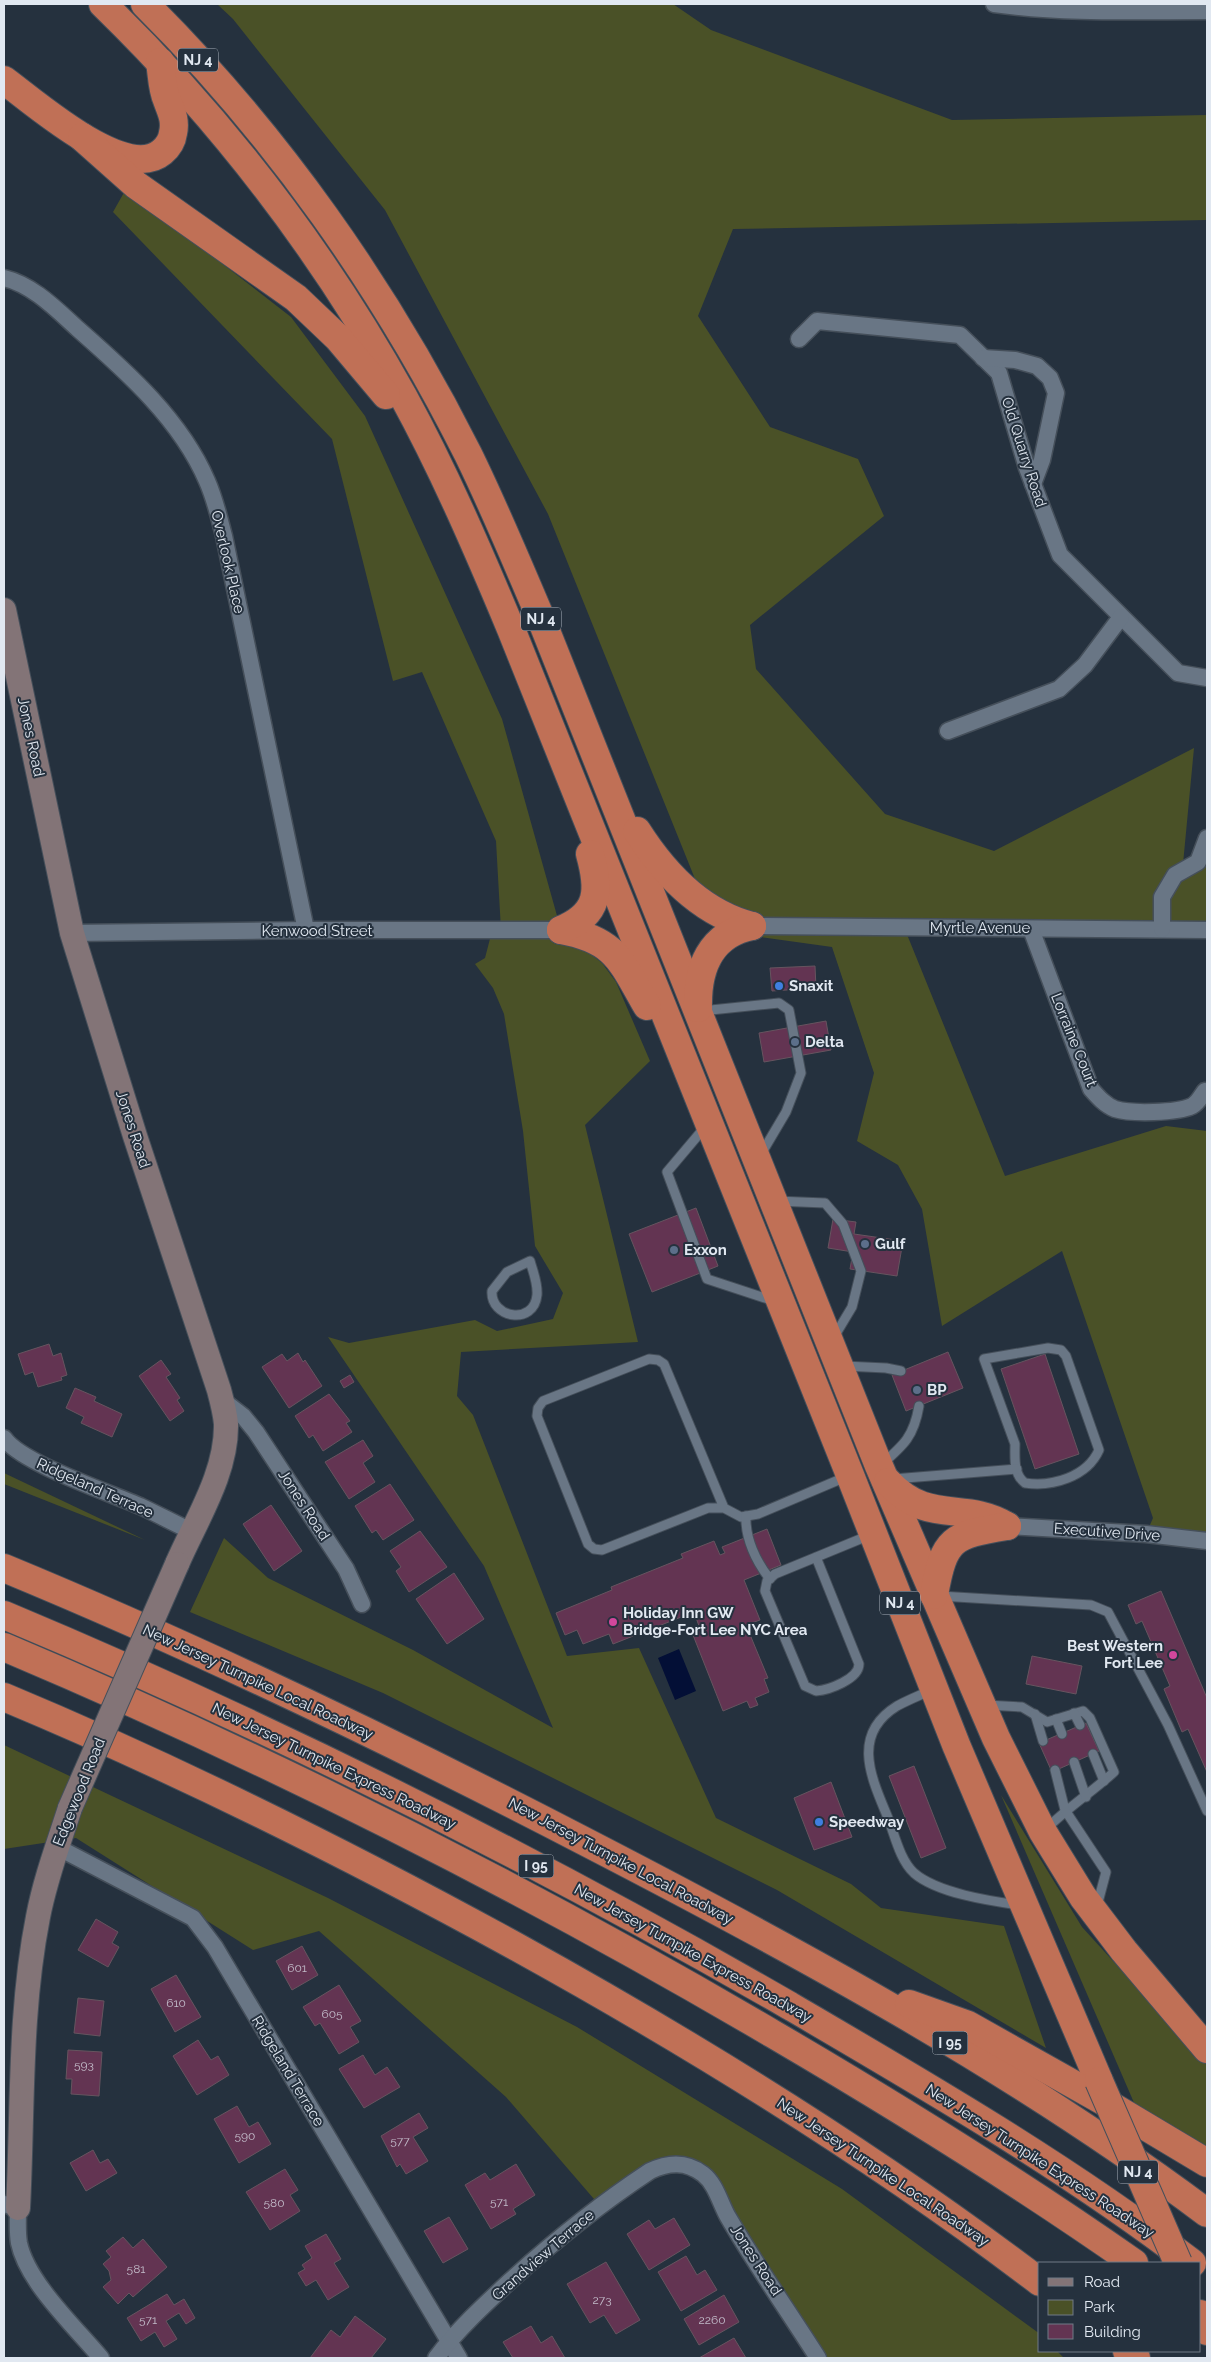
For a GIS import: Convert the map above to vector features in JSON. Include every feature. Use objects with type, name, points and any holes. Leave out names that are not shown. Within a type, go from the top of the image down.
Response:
[{"type":"highway","name":"NJ 4","points":[[103,4],[160,62],[246,163],[327,273],[385,365],[437,462],[483,562],[565,764],[1022,1905],[1178,2262]]},
{"type":"highway","name":"NJ 4","points":[[145,4],[201,62],[299,182],[358,264],[416,358],[442,406],[499,520],[882,1472],[981,1704],[1043,1832],[1095,1914],[1207,2049]]},
{"type":"highway","points":[[170,4],[248,118]]},
{"type":"highway","points":[[82,137],[113,152],[136,158],[154,157],[167,146],[172,140],[174,122],[171,107],[166,99],[160,62]]},
{"type":"highway","points":[[4,80],[82,137],[136,185],[278,284],[310,310],[367,370],[437,462]]},
{"type":"highway","points":[[596,758],[638,834],[673,878],[713,911],[727,918],[752,926]]},
{"type":"highway","points":[[561,930],[576,922],[590,910],[594,902],[596,884],[565,764]]},
{"type":"highway","points":[[698,1012],[702,976],[712,949],[725,935],[752,926]]},
{"type":"highway","points":[[561,930],[582,934],[600,942],[618,958],[705,1113]]},
{"type":"highway","points":[[882,1472],[902,1496],[920,1506],[939,1511],[987,1516],[1007,1526]]},
{"type":"highway","points":[[934,1596],[939,1570],[950,1544],[964,1535],[1007,1526]]},
{"type":"highway","name":"New Jersey Turnpike Local Roadway","points":[[4,1568],[111,1614],[446,1771],[692,1897],[844,1981],[1047,2102],[1207,2213]]},
{"type":"highway","name":"New Jersey Turnpike Express Roadway","points":[[4,1615],[140,1674],[318,1757],[483,1839],[672,1940],[850,2041],[982,2121],[1112,2205],[1191,2262]]},
{"type":"highway","name":"New Jersey Turnpike Express Roadway","points":[[4,1647],[114,1694],[287,1774],[453,1856],[567,1917],[728,2008],[877,2096],[1002,2174],[1133,2262]]},
{"type":"highway","name":"New Jersey Turnpike Local Roadway","points":[[4,1697],[170,1769],[246,1805],[456,1914],[615,2001],[808,2119],[936,2206],[1038,2281]]},
{"type":"highway","points":[[844,1981],[968,2025],[1105,2102],[1207,2163]]},
{"type":"street","points":[[994,4],[1086,12],[1207,11]]},
{"type":"street","name":"Overlook Place","points":[[4,278],[21,285],[45,300],[136,382],[179,435],[206,480],[224,536],[306,930]]},
{"type":"street","name":"Old Quarry Road","points":[[799,339],[817,321],[960,335],[1000,374],[1033,484],[1060,555],[1178,673],[1207,678]]},
{"type":"street","points":[[983,358],[1015,360],[1037,366],[1050,378],[1056,394],[1042,460],[1033,484]]},
{"type":"street","name":"Jones Road","points":[[4,610],[72,934],[135,1136],[221,1399],[243,1416],[256,1432],[346,1569],[362,1604]]},
{"type":"street","points":[[948,731],[1059,689],[1086,665],[1121,617]]},
{"type":"street","points":[[1162,929],[1162,897],[1175,875],[1203,862],[1207,838]]},
{"type":"street","name":"Myrtle Avenue","points":[[752,926],[1207,930]]},
{"type":"street","name":"Lorraine Court","points":[[1031,928],[1091,1089],[1101,1100],[1114,1108],[1128,1112],[1184,1108],[1194,1105],[1205,1091]]},
{"type":"street","name":"Kenwood Street","points":[[72,934],[306,930],[561,930]]},
{"type":"street","name":"Edgewood Road","points":[[11,2206],[29,1983],[38,1918],[57,1847],[70,1808],[211,1490],[223,1455],[226,1424],[221,1399]]},
{"type":"street","name":"Ridgeland Terrace","points":[[4,1438],[9,1445],[30,1459],[142,1507],[192,1531]]},
{"type":"street","name":"Executive Drive","points":[[1007,1526],[1146,1534],[1207,1541]]},
{"type":"street","name":"Ridgeland Terrace","points":[[57,1847],[193,1918],[215,1947],[459,2358]]},
{"type":"street","name":"Grandview Terrace","points":[[436,2358],[449,2341],[492,2298],[558,2238],[620,2190],[663,2165],[677,2163],[691,2166]]},
{"type":"street","name":"Jones Road","points":[[691,2166],[705,2175],[714,2188],[726,2215],[818,2358]]},
{"type":"street","points":[[11,2206],[19,2242],[28,2266],[41,2287],[101,2358]]},
{"type":"lane","points":[[698,1012],[779,1003],[789,1010],[801,1074],[786,1112],[757,1160]]},
{"type":"lane","points":[[705,1113],[667,1172],[707,1279],[781,1304]]},
{"type":"lane","points":[[774,1200],[825,1203],[843,1224],[861,1271],[852,1307],[835,1354],[901,1371]]},
{"type":"lane","points":[[530,1261],[537,1284],[536,1301],[529,1312],[517,1316],[510,1315],[500,1309],[493,1300],[492,1290],[506,1272],[530,1261]]},
{"type":"lane","points":[[1056,1348],[1063,1352],[1068,1360],[1099,1450],[1095,1458],[1082,1469],[1060,1481],[1025,1483],[1020,1478],[1017,1469],[1015,1444],[984,1359],[1056,1348]]},
{"type":"lane","points":[[724,1508],[664,1364],[658,1360],[649,1359],[543,1401],[538,1408],[537,1416],[540,1424],[588,1544],[594,1549],[602,1550],[708,1508],[724,1508],[741,1517],[758,1514],[850,1475]]},
{"type":"lane","points":[[882,1472],[915,1427],[919,1406]]},
{"type":"lane","points":[[882,1472],[1017,1469]]},
{"type":"lane","points":[[746,1516],[746,1529],[760,1567],[770,1579]]},
{"type":"lane","points":[[816,1557],[859,1664],[858,1672],[852,1677],[820,1691],[808,1689],[766,1591],[767,1581],[775,1574],[816,1557],[874,1534]]},
{"type":"lane","points":[[934,1596],[1091,1606],[1108,1612],[1168,1725],[1207,1811]]},
{"type":"lane","points":[[934,1689],[896,1706],[883,1718],[874,1731],[867,1753],[874,1783],[906,1864],[924,1879],[948,1889],[985,1900],[1022,1905]]},
{"type":"lane","points":[[981,1704],[1022,1707],[1047,1722],[1083,1711],[1090,1718],[1114,1772],[1086,1797],[1065,1810],[1043,1832]]},
{"type":"lane","points":[[1074,1713],[1080,1725]]},
{"type":"lane","points":[[1035,1714],[1043,1742]]},
{"type":"lane","points":[[1056,1718],[1062,1734]]},
{"type":"lane","points":[[1093,1754],[1104,1781]]},
{"type":"lane","points":[[1074,1762],[1086,1797]]},
{"type":"lane","points":[[1055,1770],[1065,1810],[1106,1872],[1095,1914]]},
{"type":"green space","points":[[217,4],[673,4],[711,30],[952,120],[1207,115],[1207,220],[733,229],[698,316],[770,427],[858,459],[884,516],[750,625],[756,669],[885,814],[994,851],[1194,748],[1183,864],[1207,867],[1207,928],[906,932],[1005,1176],[1166,1126],[1207,1131],[1207,1541],[1146,1534],[1153,1518],[1062,1251],[942,1326],[922,1209],[898,1165],[857,1141],[874,1073],[832,947],[716,931],[548,514],[385,210],[233,19]]},
{"type":"green space","points":[[126,189],[291,317],[365,416],[502,719],[561,930],[602,963],[616,982],[650,1061],[585,1125],[638,1342],[461,1352],[457,1396],[473,1415],[567,1656],[639,1648],[716,1818],[851,1884],[881,1908],[1004,1926],[1046,2048],[777,1890],[383,1693],[190,1612],[224,1538],[268,1578],[413,1650],[553,1728],[484,1566],[328,1337],[349,1343],[475,1320],[497,1331],[553,1319],[563,1293],[535,1246],[523,1131],[504,1014],[493,988],[475,964],[485,958],[492,931],[501,930],[496,841],[422,672],[393,681],[332,439],[113,212]]},
{"type":"green space","points":[[4,1473],[145,1540],[4,1484]]},
{"type":"green space","points":[[4,1745],[328,1898],[577,2027],[842,2189],[1038,2333],[1038,2352],[1058,2352],[1064,2358],[818,2358],[714,2188],[677,2163],[600,2206],[506,2097],[319,1931],[253,1950],[76,1838],[4,1849]]},
{"type":"green space","points":[[1001,1795],[1082,1927],[1207,2064],[1207,2153],[1135,2105]]},
{"type":"water","points":[[679,1649],[696,1691],[675,1700],[658,1658]]},
{"type":"building","points":[[815,966],[816,988],[772,991],[770,968]]},
{"type":"building","name":"Delta","points":[[826,1021],[831,1050],[764,1062],[759,1033]]},
{"type":"building","name":"Exxon","points":[[696,1208],[718,1266],[652,1292],[629,1234]]},
{"type":"building","name":"Gulf","points":[[833,1219],[856,1222],[854,1234],[903,1241],[897,1276],[850,1269],[853,1252],[828,1248]]},
{"type":"building","points":[[49,1344],[53,1356],[61,1353],[67,1375],[61,1377],[62,1380],[38,1387],[33,1372],[25,1375],[18,1354]]},
{"type":"building","points":[[948,1352],[963,1388],[906,1411],[892,1375]]},
{"type":"building","points":[[298,1353],[303,1362],[305,1360],[322,1386],[289,1408],[262,1367],[282,1354],[287,1361]]},
{"type":"building","points":[[1045,1354],[1079,1454],[1035,1469],[1001,1369]]},
{"type":"building","points":[[161,1360],[171,1374],[166,1377],[180,1398],[177,1400],[184,1411],[170,1421],[139,1376]]},
{"type":"building","points":[[350,1375],[354,1382],[344,1388],[340,1381]]},
{"type":"building","points":[[75,1388],[96,1397],[94,1401],[122,1414],[112,1437],[81,1423],[84,1417],[66,1408]]},
{"type":"building","points":[[329,1394],[350,1421],[346,1423],[352,1432],[323,1451],[313,1435],[309,1438],[295,1416]]},
{"type":"building","points":[[363,1440],[373,1456],[363,1463],[375,1482],[349,1499],[325,1462]]},
{"type":"building","points":[[390,1484],[414,1520],[383,1540],[376,1530],[372,1533],[355,1506]]},
{"type":"building","points":[[271,1505],[302,1551],[274,1571],[243,1524]]},
{"type":"building","name":"Holiday Inn GW Bridge-Fort Lee NYC Area","points":[[767,1529],[781,1565],[744,1580],[760,1620],[746,1625],[768,1678],[764,1679],[769,1692],[755,1698],[758,1705],[750,1708],[747,1701],[723,1711],[691,1630],[699,1626],[694,1612],[613,1644],[609,1634],[583,1644],[577,1630],[565,1635],[556,1613],[612,1590],[611,1587],[683,1558],[681,1554],[714,1541],[720,1555],[725,1553],[722,1547]]},
{"type":"building","points":[[420,1531],[447,1567],[409,1592],[396,1571],[401,1567],[390,1551]]},
{"type":"building","points":[[454,1573],[484,1619],[447,1644],[416,1599]]},
{"type":"building","name":"Best Western Fort Lee","points":[[1161,1591],[1207,1698],[1207,1772],[1188,1729],[1182,1732],[1164,1689],[1170,1686],[1142,1621],[1136,1624],[1128,1605]]},
{"type":"building","points":[[1032,1656],[1082,1666],[1076,1694],[1026,1684]]},
{"type":"building","points":[[1086,1723],[1099,1751],[1052,1772],[1039,1743]]},
{"type":"building","points":[[914,1766],[946,1848],[921,1858],[889,1776]]},
{"type":"building","points":[[831,1782],[852,1837],[814,1850],[794,1798]]},
{"type":"building","points":[[96,1919],[118,1932],[112,1943],[119,1947],[108,1967],[78,1950]]},
{"type":"building","points":[[302,1946],[318,1975],[292,1990],[276,1961]]},
{"type":"building","points":[[176,1975],[201,2017],[175,2032],[151,1989]]},
{"type":"building","points":[[339,1985],[361,2021],[350,2027],[359,2042],[339,2054],[320,2023],[315,2026],[303,2007]]},
{"type":"building","points":[[78,1998],[104,2001],[100,2036],[74,2033]]},
{"type":"building","points":[[198,2040],[211,2060],[218,2056],[229,2075],[197,2095],[173,2056]]},
{"type":"building","points":[[68,2050],[102,2052],[99,2096],[71,2094],[72,2079],[66,2079]]},
{"type":"building","points":[[363,2055],[375,2075],[387,2067],[400,2087],[364,2108],[339,2069]]},
{"type":"building","points":[[237,2106],[249,2127],[258,2122],[271,2144],[239,2163],[214,2119]]},
{"type":"building","points":[[419,2113],[428,2128],[413,2137],[428,2161],[406,2174],[400,2164],[397,2167],[381,2136]]},
{"type":"building","points":[[93,2150],[100,2163],[108,2159],[117,2173],[86,2191],[70,2163]]},
{"type":"building","points":[[516,2164],[535,2195],[513,2209],[516,2214],[491,2229],[465,2185],[485,2173],[490,2180]]},
{"type":"building","points":[[285,2169],[298,2190],[290,2195],[300,2211],[270,2230],[246,2192]]},
{"type":"building","points":[[449,2217],[468,2249],[443,2263],[424,2231]]},
{"type":"building","points":[[674,2218],[690,2245],[649,2270],[627,2234],[649,2220],[655,2229]]},
{"type":"building","points":[[326,2234],[341,2259],[334,2263],[349,2287],[328,2300],[316,2280],[306,2286],[298,2273],[305,2269],[302,2265],[312,2258],[305,2246]]},
{"type":"building","points":[[123,2237],[133,2248],[143,2239],[167,2267],[133,2297],[129,2293],[118,2304],[103,2287],[111,2280],[109,2271],[103,2264],[111,2257],[106,2251]]},
{"type":"building","points":[[686,2256],[697,2275],[705,2270],[717,2290],[681,2311],[658,2272]]},
{"type":"building","points":[[606,2262],[640,2320],[616,2334],[604,2315],[590,2323],[567,2284]]},
{"type":"building","points":[[167,2294],[174,2305],[184,2299],[195,2318],[186,2324],[179,2313],[166,2321],[177,2339],[164,2347],[155,2332],[141,2341],[127,2318]]},
{"type":"building","points":[[724,2295],[739,2322],[699,2345],[684,2319]]},
{"type":"building","points":[[355,2316],[386,2339],[371,2358],[310,2358],[331,2330],[340,2337]]},
{"type":"building","points":[[531,2326],[541,2343],[552,2336],[565,2358],[513,2358],[503,2342]]},
{"type":"building","points":[[734,2338],[746,2358],[699,2358]]},
{"type":"place","name":"Snaxit","points":[[779,986]]},
{"type":"place","name":"Delta","points":[[795,1042]]},
{"type":"place","name":"Gulf","points":[[865,1244]]},
{"type":"place","name":"Exxon","points":[[674,1250]]},
{"type":"place","name":"BP","points":[[917,1390]]},
{"type":"place","name":"Holiday Inn GW Bridge-Fort Lee NYC Area","points":[[613,1622]]},
{"type":"place","name":"Best Western Fort Lee","points":[[1173,1655]]},
{"type":"place","name":"Speedway","points":[[819,1822]]}]
